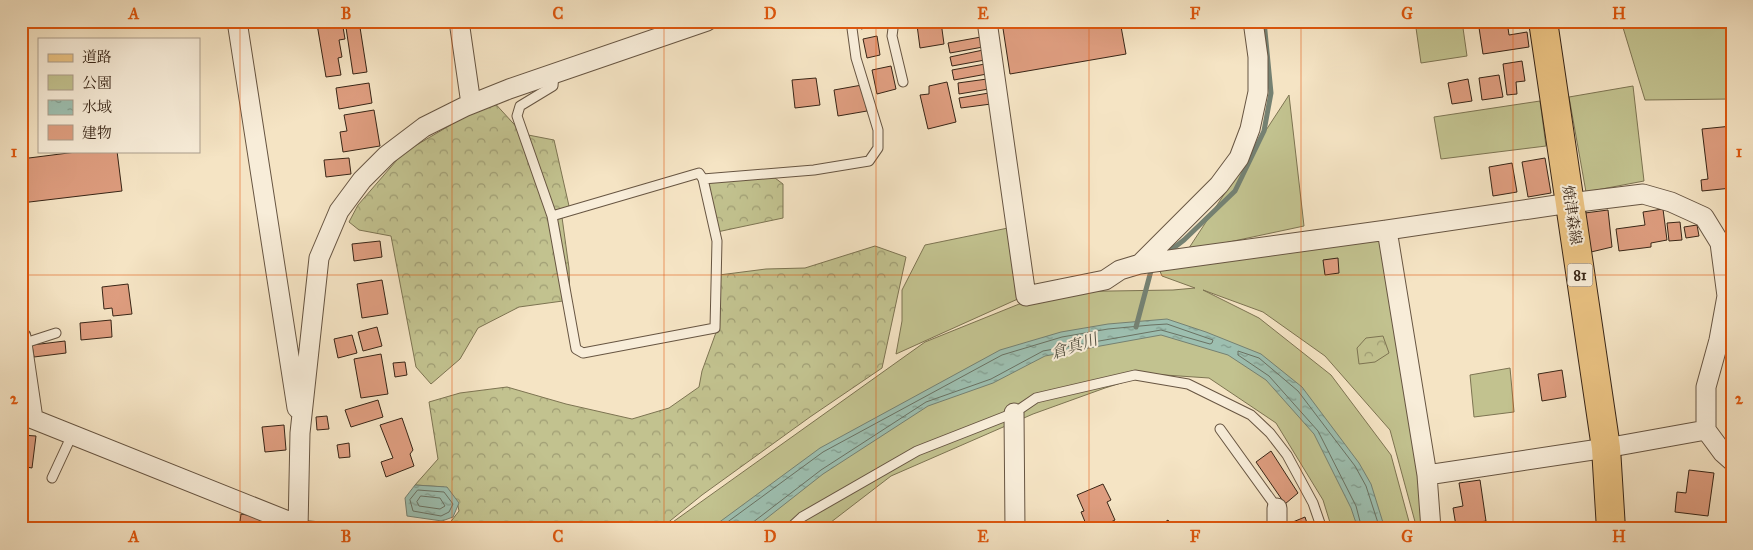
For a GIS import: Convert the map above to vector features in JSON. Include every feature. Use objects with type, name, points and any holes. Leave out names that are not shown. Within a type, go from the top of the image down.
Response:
[{"type":"main road","name":"焼津森線","points":[[1543,21],[1606,448],[1611,529]]},
{"type":"street","points":[[237,21],[300,434]]},
{"type":"street","points":[[459,21],[471,104]]},
{"type":"street","points":[[22,341],[27,419],[72,435],[298,527],[300,434],[319,258],[339,211],[362,180],[387,156],[424,127],[471,104],[707,21]]},
{"type":"street","points":[[987,21],[1026,296],[1105,280],[1120,270],[1144,263],[1644,194],[1671,202],[1704,217],[1720,243],[1727,296],[1719,340],[1706,386],[1706,430],[1723,453],[1732,461]]},
{"type":"street","points":[[1144,263],[1219,185],[1239,158],[1250,129],[1258,92],[1258,56],[1253,21]]},
{"type":"street","points":[[1387,230],[1427,475],[1431,529]]},
{"type":"street","points":[[1014,413],[1015,529]]},
{"type":"street","points":[[1427,475],[1606,448],[1706,430]]},
{"type":"street","points":[[1276,508],[1277,529]]},
{"type":"lane","points":[[703,179],[814,170],[869,161],[878,148],[878,130],[856,58],[851,21]]},
{"type":"lane","points":[[894,21],[892,36],[903,82]]},
{"type":"lane","points":[[552,216],[699,173],[703,179],[717,241],[715,328],[583,353],[576,349],[552,216],[517,116],[520,106],[553,86],[554,74]]},
{"type":"lane","points":[[22,341],[56,333]]},
{"type":"lane","points":[[789,529],[802,517],[917,451],[1014,413],[1036,398],[1134,375],[1188,384],[1251,415],[1270,433],[1299,474],[1313,503],[1322,529]]},
{"type":"lane","points":[[1220,429],[1276,508]]},
{"type":"lane","points":[[52,478],[72,435]]},
{"type":"lane","points":[[298,527],[344,529]]},
{"type":"green space","points":[[1415,21],[1462,21],[1467,56],[1421,63]]},
{"type":"green space","points":[[1621,21],[1732,21],[1732,99],[1645,100]]},
{"type":"green space","points":[[1633,86],[1644,181],[1586,192],[1569,97]]},
{"type":"green space","points":[[1289,95],[1304,226],[1187,251]]},
{"type":"green space","points":[[491,99],[523,134],[554,140],[569,206],[561,210],[569,268],[570,300],[519,307],[478,328],[460,359],[431,384],[416,367],[391,236],[359,230],[349,222],[358,205],[403,153]]},
{"type":"green space","points":[[1540,101],[1546,146],[1441,159],[1434,117]]},
{"type":"green space","points":[[775,178],[783,184],[783,218],[717,232],[708,181]]},
{"type":"green space","points":[[1008,228],[1020,298],[896,354],[902,321],[902,290],[925,245]]},
{"type":"green space","points":[[1382,237],[1423,496],[1425,529],[1417,529],[1390,430],[1325,356],[1263,312],[1203,290],[1259,318],[1331,375],[1391,455],[1411,529],[1332,529],[1323,500],[1276,423],[1209,378],[1150,374],[1033,414],[891,476],[822,529],[663,529],[925,342],[1049,292],[1195,288],[1162,276],[1159,269]]},
{"type":"green space","points":[[875,246],[906,257],[882,368],[702,495],[660,529],[445,529],[459,511],[457,501],[444,487],[415,485],[438,459],[429,402],[460,393],[507,387],[566,404],[632,419],[669,408],[699,387],[702,371],[718,327],[719,275],[766,269],[805,268]]},
{"type":"green space","points":[[1383,336],[1389,353],[1375,362],[1359,364],[1357,348],[1366,338]]},
{"type":"green space","points":[[1510,368],[1514,412],[1474,417],[1470,375]]},
{"type":"water","name":"倉真川","points":[[1167,319],[1261,354],[1302,387],[1359,463],[1371,484],[1385,529],[1358,529],[1351,508],[1314,434],[1266,380],[1228,355],[1161,335],[1045,356],[993,383],[928,406],[823,474],[753,529],[710,529],[820,448],[1000,350],[1061,332],[1108,324]]},
{"type":"water","points":[[415,485],[447,487],[459,503],[453,517],[442,521],[407,516],[405,498]]},
{"type":"building","points":[[342,21],[345,39],[339,40],[342,57],[338,58],[341,75],[326,77],[317,24]]},
{"type":"building","points":[[345,21],[359,21],[367,72],[353,74]]},
{"type":"building","points":[[859,21],[886,21],[886,23],[861,29]]},
{"type":"building","points":[[1120,21],[1126,54],[1010,74],[1002,22]]},
{"type":"building","points":[[1478,21],[1507,21],[1509,35],[1527,32],[1529,47],[1483,54]]},
{"type":"building","points":[[941,22],[944,44],[920,48],[917,25]]},
{"type":"building","points":[[877,36],[880,55],[867,58],[863,39]]},
{"type":"building","points":[[981,37],[983,47],[950,53],[948,43]]},
{"type":"building","points":[[983,50],[985,60],[952,66],[950,57]]},
{"type":"building","points":[[1522,61],[1525,81],[1516,82],[1517,94],[1507,95],[1503,64]]},
{"type":"building","points":[[985,64],[987,74],[954,80],[952,70]]},
{"type":"building","points":[[891,66],[896,89],[877,94],[872,70]]},
{"type":"building","points":[[1499,75],[1503,97],[1482,100],[1479,78]]},
{"type":"building","points":[[816,78],[820,105],[795,108],[792,80]]},
{"type":"building","points":[[987,79],[989,89],[959,94],[958,83]]},
{"type":"building","points":[[1468,79],[1472,101],[1452,104],[1448,83]]},
{"type":"building","points":[[947,82],[956,122],[928,129],[920,95],[929,94],[929,86]]},
{"type":"building","points":[[369,83],[372,103],[339,109],[336,88]]},
{"type":"building","points":[[862,85],[867,111],[838,116],[834,90]]},
{"type":"building","points":[[989,93],[991,104],[961,108],[959,98]]},
{"type":"building","points":[[374,110],[380,146],[343,152],[340,132],[347,131],[344,115]]},
{"type":"building","points":[[1732,126],[1732,164],[1730,164],[1732,188],[1702,191],[1701,180],[1708,179],[1702,129]]},
{"type":"building","points":[[76,152],[117,152],[122,191],[21,203],[21,159]]},
{"type":"building","points":[[349,158],[351,174],[326,177],[324,160]]},
{"type":"building","points":[[1545,158],[1551,193],[1528,197],[1522,162]]},
{"type":"building","points":[[1512,163],[1517,192],[1493,196],[1489,167]]},
{"type":"building","points":[[1663,209],[1667,240],[1651,243],[1651,247],[1619,251],[1616,229],[1645,225],[1643,212]]},
{"type":"building","points":[[1608,210],[1612,247],[1591,252],[1585,213]]},
{"type":"building","points":[[1728,211],[1732,211],[1732,250],[1731,250]]},
{"type":"building","points":[[1680,222],[1682,240],[1669,241],[1667,223]]},
{"type":"building","points":[[1697,225],[1699,236],[1686,238],[1684,227]]},
{"type":"building","points":[[380,241],[382,257],[354,261],[352,244]]},
{"type":"building","points":[[1338,258],[1339,273],[1325,275],[1323,260]]},
{"type":"building","points":[[382,280],[388,314],[362,318],[357,284]]},
{"type":"building","points":[[128,284],[132,314],[113,316],[112,308],[104,309],[102,287]]},
{"type":"building","points":[[111,320],[112,337],[81,340],[80,323]]},
{"type":"building","points":[[377,327],[382,346],[363,351],[358,332]]},
{"type":"building","points":[[352,335],[357,353],[338,358],[334,339]]},
{"type":"building","points":[[65,341],[66,353],[34,357],[32,345]]},
{"type":"building","points":[[381,354],[388,394],[361,398],[354,359]]},
{"type":"building","points":[[405,362],[407,375],[395,377],[393,363]]},
{"type":"building","points":[[1562,370],[1566,397],[1542,401],[1538,374]]},
{"type":"building","points":[[378,400],[383,417],[351,427],[345,410]]},
{"type":"building","points":[[327,416],[329,429],[317,430],[316,417]]},
{"type":"building","points":[[402,418],[413,450],[410,454],[414,466],[386,477],[381,462],[393,458],[380,425]]},
{"type":"building","points":[[284,425],[286,450],[265,452],[262,427]]},
{"type":"building","points":[[21,435],[36,436],[32,468],[21,466]]},
{"type":"building","points":[[349,443],[350,457],[339,458],[337,445]]},
{"type":"building","points":[[1271,451],[1298,493],[1285,504],[1256,462]]},
{"type":"building","points":[[1689,470],[1714,473],[1708,516],[1675,512],[1677,492],[1686,493]]},
{"type":"building","points":[[1480,480],[1486,521],[1456,526],[1453,508],[1463,506],[1459,483]]},
{"type":"building","points":[[1103,484],[1111,500],[1107,502],[1115,520],[1096,529],[1088,529],[1081,512],[1084,511],[1077,495]]},
{"type":"building","points":[[241,514],[260,517],[258,529],[239,529]]},
{"type":"building","points":[[1305,517],[1309,529],[1290,529],[1288,524]]},
{"type":"building","points":[[1168,520],[1173,529],[1155,529]]},
{"type":"building","points":[[1114,524],[1115,529],[1104,529]]},
{"type":"building","points":[[1544,525],[1544,529],[1521,529]]},
{"type":"waterway","points":[[1167,253],[1184,240],[1235,191],[1264,131],[1271,93],[1264,21]]},
{"type":"waterway","points":[[1136,327],[1152,267]]}]
